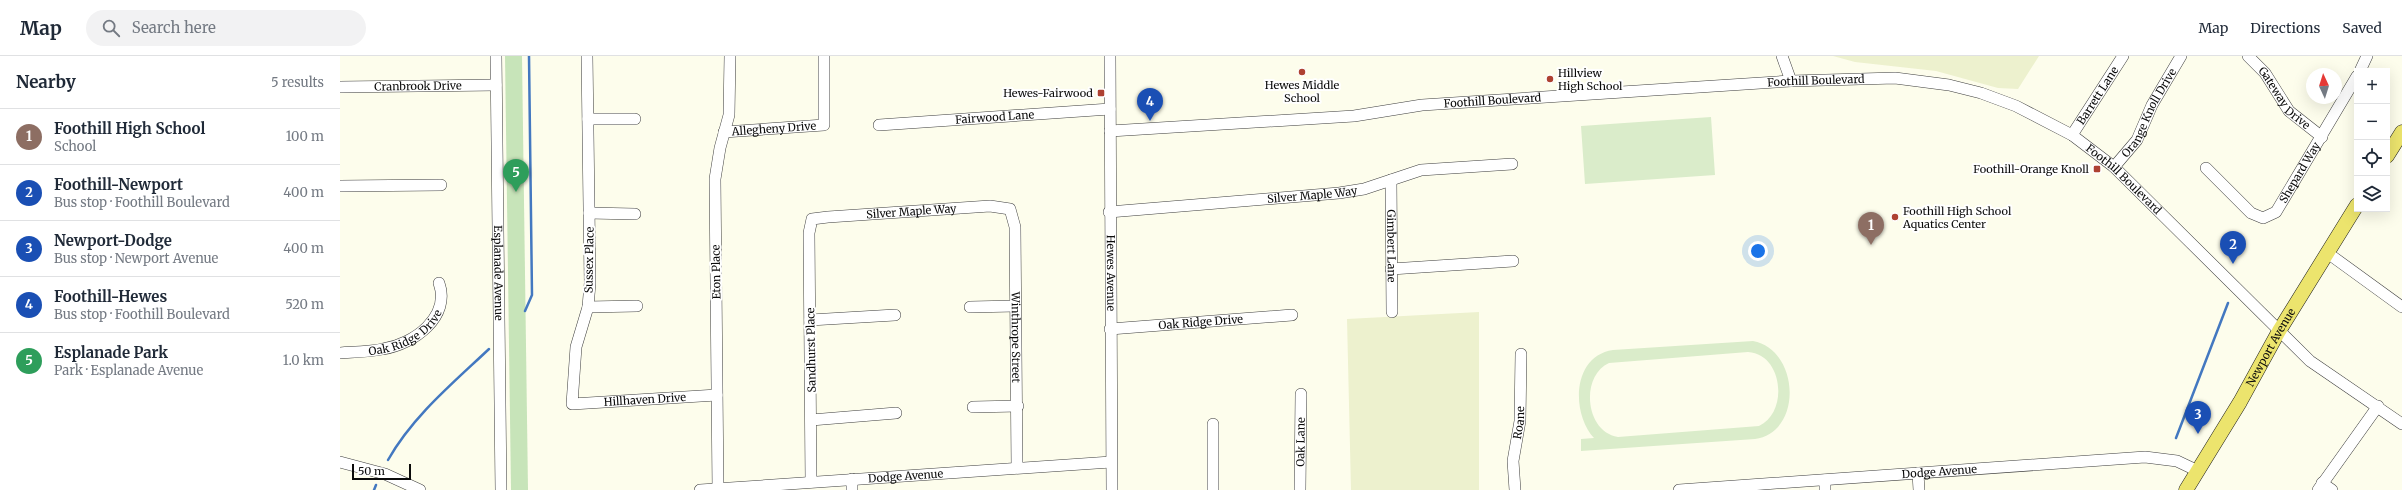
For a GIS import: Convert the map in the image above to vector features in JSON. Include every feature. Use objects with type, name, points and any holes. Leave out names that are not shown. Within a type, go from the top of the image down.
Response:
[{"type":"main road","points":[[2390,152],[2401,135]]},
{"type":"main road","name":"Newport Avenue","points":[[2186,490],[2240,402],[2279,332],[2329,254],[2354,210]]},
{"type":"street","name":"Esplanade Avenue","points":[[496,56],[501,490]]},
{"type":"street","name":"Sussex Place","points":[[572,404],[576,347],[588,307],[590,283],[588,56]]},
{"type":"street","name":"Eton Place","points":[[719,489],[715,179],[724,132],[729,115],[730,56]]},
{"type":"street","name":"Allegheny Drive","points":[[724,132],[824,125],[824,56]]},
{"type":"street","name":"Hewes Avenue","points":[[1110,56],[1109,212],[1112,490]]},
{"type":"street","points":[[1782,56],[1791,81]]},
{"type":"street","name":"Barrett Lane","points":[[2072,135],[2123,56]]},
{"type":"street","name":"Orange Knoll Drive","points":[[2114,167],[2138,140],[2152,105],[2181,56]]},
{"type":"street","name":"Gateway Drive","points":[[2248,56],[2265,73],[2289,111],[2322,137]]},
{"type":"street","points":[[2361,68],[2367,56]]},
{"type":"street","name":"Foothill Boulevard","points":[[1110,131],[1354,116],[1422,105],[1791,81],[1895,78],[1948,85],[1981,93],[2016,106],[2072,135],[2114,167],[2310,361],[2378,406],[2402,424]]},
{"type":"street","name":"Shepard Way","points":[[2206,168],[2251,213],[2263,218],[2276,212],[2354,81]]},
{"type":"street","name":"Cranbrook Drive","points":[[340,87],[496,85]]},
{"type":"street","name":"Fairwood Lane","points":[[879,125],[1110,109]]},
{"type":"street","points":[[588,119],[635,119]]},
{"type":"street","name":"Silver Maple Way","points":[[1109,212],[1339,193],[1364,189],[1421,170],[1443,167],[1512,164]]},
{"type":"street","name":"Gimbert Lane","points":[[1391,180],[1392,312]]},
{"type":"street","points":[[340,186],[441,185]]},
{"type":"street","name":"Silver Maple Way","points":[[812,219],[990,206],[1010,209]]},
{"type":"street","name":"Winthrope Street","points":[[1010,209],[1015,227],[1015,306],[1018,406],[1017,467]]},
{"type":"street","name":"Sussex Place","points":[[589,213],[635,214]]},
{"type":"street","name":"Sandhurst Place","points":[[811,482],[809,233],[812,219]]},
{"type":"street","points":[[2329,254],[2402,306]]},
{"type":"street","points":[[1391,268],[1513,261]]},
{"type":"street","name":"Oak Ridge Drive","points":[[340,353],[383,349],[414,338],[430,324],[440,312],[442,292],[439,283]]},
{"type":"street","name":"Sussex Place","points":[[588,307],[637,306]]},
{"type":"street","points":[[970,307],[1015,306]]},
{"type":"street","points":[[810,320],[895,315]]},
{"type":"street","name":"Oak Ridge Drive","points":[[1110,329],[1292,315]]},
{"type":"street","name":"Roane","points":[[1515,490],[1513,461],[1520,421],[1521,354]]},
{"type":"street","name":"Oak Lane","points":[[1300,490],[1301,394]]},
{"type":"street","name":"Hillhaven Drive","points":[[572,404],[717,395]]},
{"type":"street","points":[[973,407],[1018,406]]},
{"type":"street","points":[[2324,488],[2378,406]]},
{"type":"street","points":[[811,420],[896,413]]},
{"type":"street","points":[[1213,424],[1213,490]]},
{"type":"street","name":"Dodge Avenue","points":[[1679,490],[1825,485],[1918,473],[2145,457],[2177,461],[2198,471]]},
{"type":"street","points":[[340,462],[385,474],[420,490]]},
{"type":"street","name":"Dodge Avenue","points":[[700,490],[811,482],[852,484],[1017,467],[1112,462]]},
{"type":"street","points":[[1918,473],[1919,490]]},
{"type":"green space","points":[[505,56],[522,56],[528,490],[511,490]]},
{"type":"green space","points":[[1833,56],[2039,56],[2018,89],[1998,88],[1936,71],[1855,62]]},
{"type":"green space","points":[[1711,117],[1715,175],[1585,184],[1581,126]]},
{"type":"green space","points":[[1479,312],[1479,490],[1351,490],[1347,319]]},
{"type":"green space","points":[[1753,341],[1768,347],[1780,359],[1787,374],[1790,390],[1788,407],[1782,422],[1771,433],[1755,439],[1581,451],[1581,439],[1594,438],[1582,415],[1579,401],[1583,374],[1590,363],[1599,354],[1613,350]],"holes":[[[1748,352],[1760,355],[1769,362],[1775,373],[1778,384],[1778,397],[1775,409],[1769,419],[1759,426],[1618,437],[1607,433],[1599,425],[1593,415],[1590,403],[1590,391],[1594,379],[1600,370],[1609,363]]]},
{"type":"waterway","points":[[525,311],[532,295],[529,56]]},
{"type":"waterway","points":[[2176,438],[2228,303]]},
{"type":"waterway","points":[[388,460],[398,444],[421,415],[448,387],[489,349]]},
{"type":"waterway","points":[[374,490],[376,485]]},
{"type":"place","name":"Hewes Middle School","points":[[1302,72]]},
{"type":"place","name":"Hillview High School","points":[[1550,79]]},
{"type":"place","name":"Hewes-Fairwood","points":[[1101,93]]},
{"type":"place","name":"Foothill-Hewes","points":[[1150,121]]},
{"type":"place","name":"Foothill-Orange Knoll","points":[[2097,169]]},
{"type":"place","name":"Esplanade Park","points":[[516,192]]},
{"type":"place","name":"Foothill High School Aquatics Center","points":[[1895,217]]},
{"type":"place","name":"Foothill High School","points":[[1871,245]]},
{"type":"place","name":"Foothill-Newport","points":[[2233,264]]},
{"type":"place","name":"Newport-Dodge","points":[[2198,434]]}]
